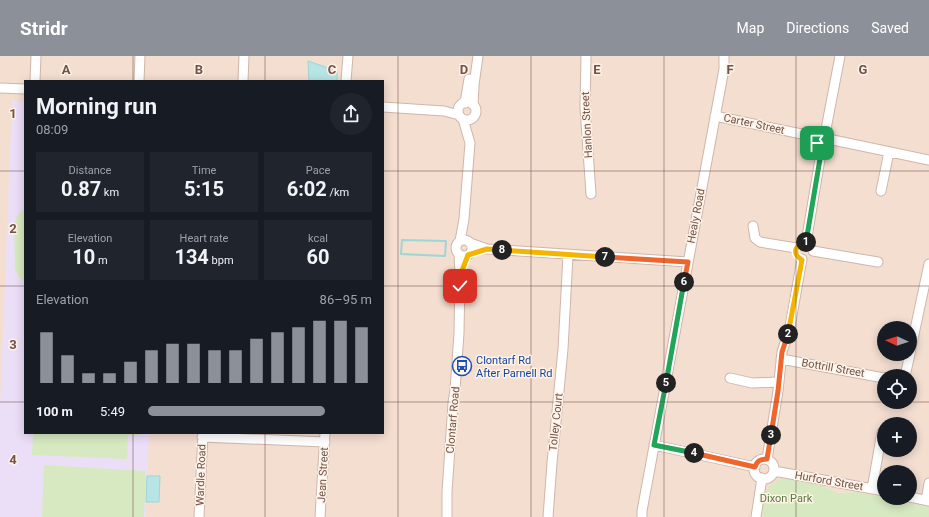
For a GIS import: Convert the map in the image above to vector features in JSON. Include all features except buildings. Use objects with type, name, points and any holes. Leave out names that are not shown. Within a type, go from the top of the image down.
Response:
[{"type":"street","points":[[35,80],[36,56]]},
{"type":"street","points":[[139,80],[140,56]]},
{"type":"street","points":[[243,80],[244,56]]},
{"type":"street","points":[[346,80],[348,56]]},
{"type":"street","points":[[466,254],[472,249],[467,242],[464,219],[470,150],[465,111],[472,56]]},
{"type":"street","points":[[465,111],[474,85],[478,56]]},
{"type":"street","name":"Hanlon Street","points":[[586,56],[585,108],[592,194]]},
{"type":"street","name":"Healy Road","points":[[642,517],[724,69],[724,56]]},
{"type":"street","points":[[826,129],[840,56]]},
{"type":"street","points":[[0,88],[24,89]]},
{"type":"street","points":[[384,107],[465,111]]},
{"type":"street","name":"Carter Street","points":[[715,116],[816,137]]},
{"type":"street","points":[[826,129],[832,133],[833,140],[829,146],[822,147],[817,143],[816,137],[819,131],[826,129]]},
{"type":"street","points":[[833,140],[929,160]]},
{"type":"street","points":[[806,242],[822,147]]},
{"type":"street","points":[[882,191],[889,152]]},
{"type":"street","points":[[753,226],[755,238],[760,242],[796,248],[802,243],[806,242]]},
{"type":"street","points":[[487,249],[466,254],[456,247],[467,242],[487,249],[688,262]]},
{"type":"street","points":[[806,242],[810,244],[813,252]]},
{"type":"street","points":[[796,248],[796,253],[802,260]]},
{"type":"street","points":[[802,260],[807,259],[813,252]]},
{"type":"street","points":[[813,252],[878,262]]},
{"type":"street","name":"Clontarf Road","points":[[447,517],[453,403],[459,333],[460,276],[466,254]]},
{"type":"street","name":"Tolley Court","points":[[548,517],[563,349],[568,255]]},
{"type":"street","points":[[767,459],[782,352],[790,327],[802,260]]},
{"type":"street","points":[[917,321],[928,270]]},
{"type":"street","name":"Bottrill Street","points":[[781,359],[877,377]]},
{"type":"street","points":[[730,378],[752,383],[779,382]]},
{"type":"street","points":[[203,435],[325,438]]},
{"type":"street","name":"Wardle Road","points":[[199,517],[203,435]]},
{"type":"street","name":"Jean Street","points":[[320,517],[325,438]]},
{"type":"street","points":[[654,445],[755,467]]},
{"type":"street","points":[[872,489],[878,457]]},
{"type":"street","points":[[761,459],[767,459],[771,461],[774,466],[774,471],[772,476],[762,478],[755,472],[755,467],[757,462],[761,459]]},
{"type":"street","name":"Hurford Street","points":[[774,471],[877,490]]},
{"type":"street","points":[[756,517],[762,478]]},
{"type":"street","points":[[917,499],[927,501],[929,484]]},
{"type":"shaded area","points":[[0,56],[929,56],[929,507],[917,504],[917,465],[877,465],[877,496],[858,492],[838,493],[819,484],[762,502],[763,517],[0,517]]},
{"type":"shaded area","points":[[12,101],[24,102],[24,434],[149,434],[146,517],[0,517],[0,410]]},
{"type":"green space","points":[[24,209],[24,281],[19,278],[15,269],[14,226],[17,216]]},
{"type":"green space","points":[[33,434],[140,434],[128,435],[127,459],[32,455]]},
{"type":"green space","points":[[44,465],[146,471],[144,517],[42,517]]},
{"type":"green space","name":"Dixon Park","points":[[782,478],[819,484],[838,493],[858,492],[877,496],[877,505],[917,504],[929,507],[929,517],[763,517],[762,502],[768,487]]},
{"type":"water","points":[[308,61],[337,71],[337,80],[309,80]]},
{"type":"water","points":[[147,476],[160,476],[159,502],[146,502]]},
{"type":"waterway","points":[[402,240],[446,241],[445,256],[401,254],[402,240]]},
{"type":"place","name":"Clontarf Rd After Parnell Rd","points":[[462,366]]},
{"type":"route","points":[[460,286],[460,276],[468,255],[487,249],[688,262],[654,445],[755,467],[757,462],[761,459],[767,459],[778,391],[782,352],[790,327],[802,260],[796,253],[796,248],[798,245],[806,242],[822,147],[817,143]]}]
